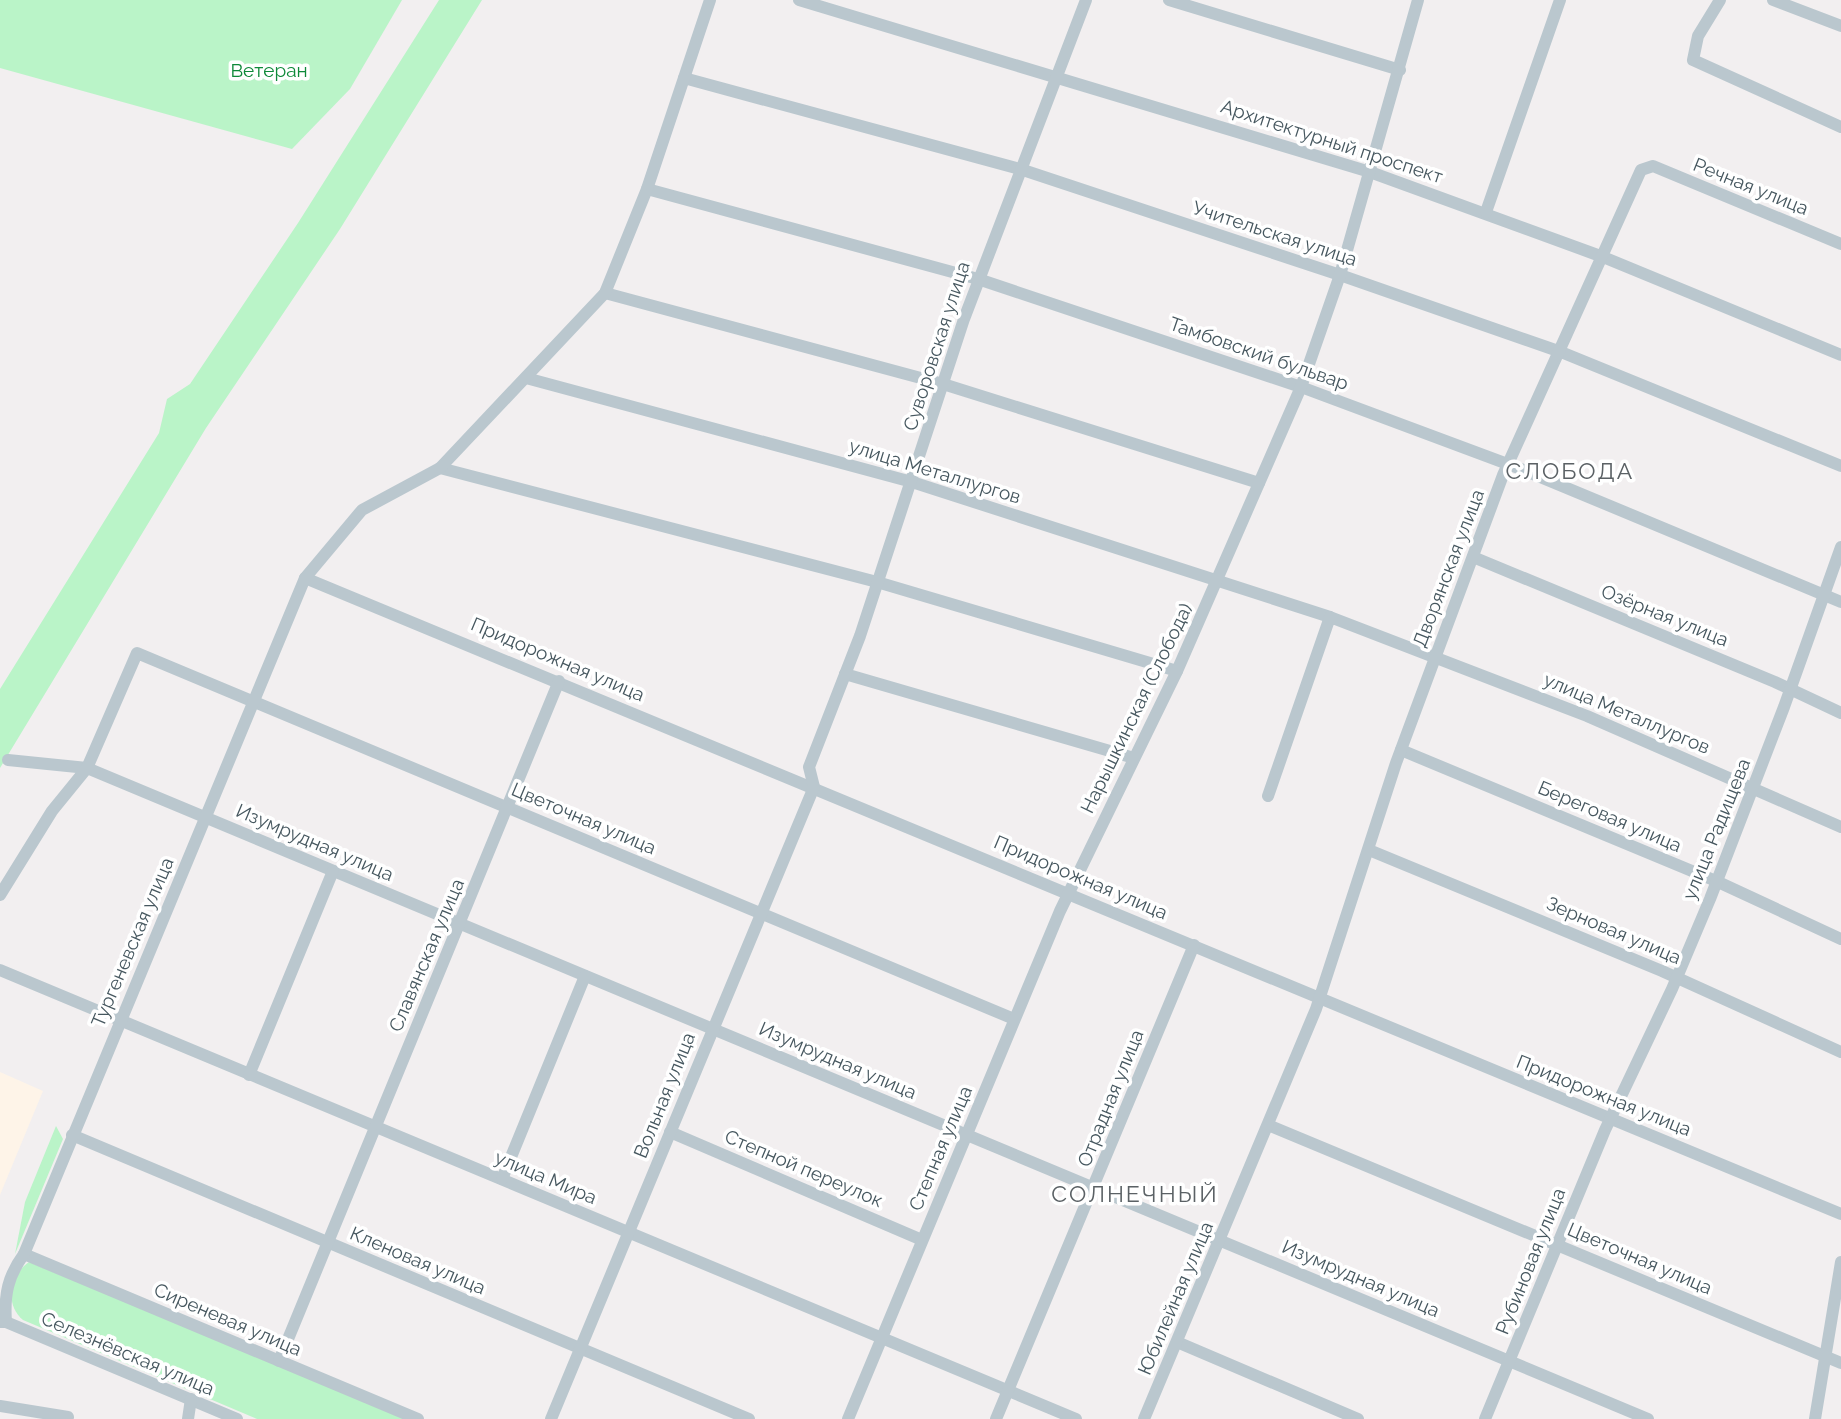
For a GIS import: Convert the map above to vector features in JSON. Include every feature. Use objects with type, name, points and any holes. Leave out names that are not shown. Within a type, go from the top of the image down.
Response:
[{"type":"street","points":[[710,0],[647,189],[605,293],[943,384],[1259,483],[1301,387],[1340,275],[1418,0]]},
{"type":"street","name":"Архитектурный проспект","points":[[799,0],[1370,172],[1486,212],[1603,257],[1841,355]]},
{"type":"street","name":"Суворовская улица","points":[[814,787],[809,767],[845,674],[912,482],[978,279],[1086,0]]},
{"type":"street","points":[[1169,0],[1400,70]]},
{"type":"street","points":[[1486,212],[1560,0]]},
{"type":"street","points":[[1720,0],[1699,36],[1693,60],[1841,127]]},
{"type":"street","points":[[1773,0],[1841,26]]},
{"type":"street","name":"Учительская улица","points":[[684,78],[1020,169],[1340,275],[1561,352],[1841,466]]},
{"type":"street","name":"Речная улица","points":[[1646,166],[1653,166],[1841,244]]},
{"type":"street","name":"Дворянская улица","points":[[1320,997],[1401,750],[1507,464],[1561,352],[1637,177],[1646,166]]},
{"type":"street","name":"Тамбовский бульвар","points":[[647,189],[978,279],[1301,387],[1507,464],[1841,602]]},
{"type":"street","name":"Тургеневская улица","points":[[3,1322],[10,1273],[24,1254],[305,578],[362,510],[440,468],[605,293]]},
{"type":"street","name":"улица Металлургов","points":[[526,378],[912,482],[1329,617],[1587,716],[1841,827]]},
{"type":"street","points":[[440,468],[877,582],[1177,671]]},
{"type":"street","name":"Нарышкинская (Слобода)","points":[[1069,893],[1177,671],[1219,580],[1259,483]]},
{"type":"street","name":"улица Радищева","points":[[1611,1118],[1676,978],[1754,787],[1826,595],[1837,575],[1841,547]]},
{"type":"street","name":"Озёрная улица","points":[[1473,557],[1790,689],[1841,713]]},
{"type":"street","name":"Придорожная улица","points":[[305,578],[1841,1214]]},
{"type":"street","points":[[1268,796],[1329,617]]},
{"type":"street","name":"Цветочная улица","points":[[87,768],[137,653],[1014,1019]]},
{"type":"street","points":[[845,674],[1133,758]]},
{"type":"street","name":"Славянская улица","points":[[279,1361],[559,681]]},
{"type":"street","name":"Береговая улица","points":[[1401,750],[1716,881],[1841,939]]},
{"type":"street","name":"Изумрудная улица","points":[[8,760],[87,768],[1648,1419]]},
{"type":"street","points":[[0,895],[52,811],[87,768]]},
{"type":"street","name":"Вольная улица","points":[[551,1419],[814,787]]},
{"type":"street","name":"Зерновая улица","points":[[1369,850],[1676,978],[1841,1052]]},
{"type":"street","points":[[248,1074],[333,871]]},
{"type":"street","name":"Степная улица","points":[[848,1419],[1069,893]]},
{"type":"street","name":"Отрадная улица","points":[[996,1419],[1194,945]]},
{"type":"street","name":"улица Мира","points":[[0,970],[1076,1419]]},
{"type":"street","points":[[502,1179],[585,976]]},
{"type":"street","name":"Юбилейная улица","points":[[1144,1419],[1320,997]]},
{"type":"street","name":"Рубиновая улица","points":[[1485,1419],[1611,1118]]},
{"type":"street","name":"Цветочная улица","points":[[1268,1125],[1841,1363]]},
{"type":"street","name":"Степной переулок","points":[[670,1132],[922,1240]]},
{"type":"street","name":"Кленовая улица","points":[[72,1135],[749,1419]]},
{"type":"street","name":"Сиреневая улица","points":[[24,1254],[418,1419]]},
{"type":"street","points":[[1815,1419],[1841,1262]]},
{"type":"street","name":"Селезнёвская улица","points":[[3,1322],[237,1419]]},
{"type":"street","points":[[1177,1342],[1358,1419]]},
{"type":"street","points":[[188,1419],[191,1399]]},
{"type":"street","points":[[0,1406],[68,1417]]},
{"type":"shaded area","points":[[0,1072],[43,1091],[0,1195]]},
{"type":"green space","name":"Ветеран","points":[[0,0],[402,0],[350,89],[292,149],[0,68]]},
{"type":"green space","points":[[439,0],[482,0],[340,229],[206,428],[0,768],[0,689],[159,433],[167,399],[190,384],[298,223]]},
{"type":"green space","points":[[56,1126],[63,1139],[15,1254],[25,1202]]},
{"type":"green space","points":[[29,1262],[408,1419],[257,1419],[23,1320],[13,1306],[12,1290],[17,1274]]},
{"type":"district","name":"СЛОБОДА","points":[[1570,470]]},
{"type":"district","name":"СОЛНЕЧНЫЙ","points":[[1135,1193]]}]
